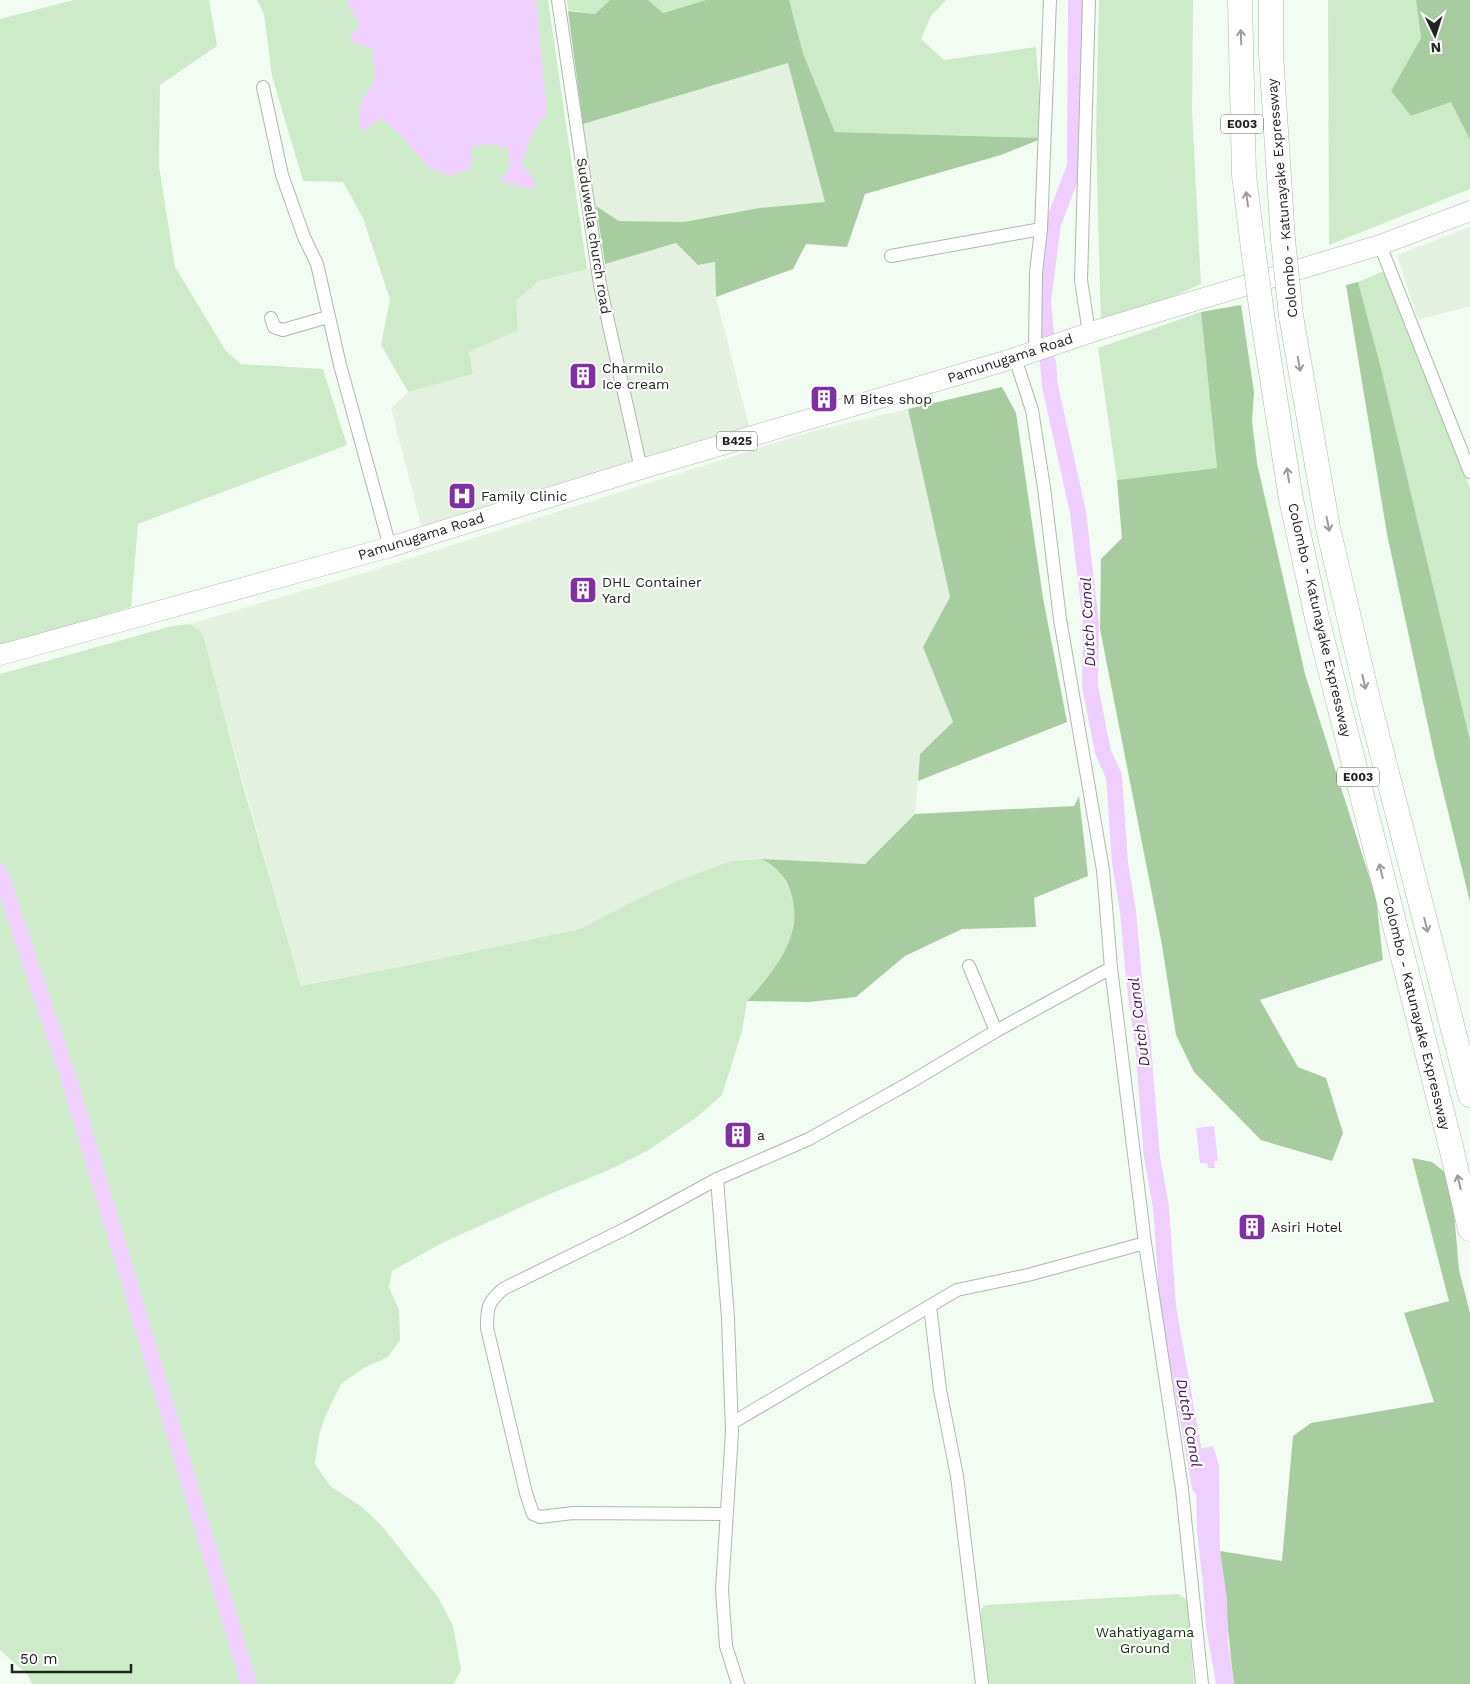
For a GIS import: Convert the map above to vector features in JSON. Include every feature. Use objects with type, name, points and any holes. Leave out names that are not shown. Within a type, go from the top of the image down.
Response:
[{"type":"highway","name":"Colombo - Katunayake Expressway","points":[[1240,0],[1244,176],[1263,321],[1291,499],[1317,618],[1452,1147],[1470,1229]]},
{"type":"highway","name":"Colombo - Katunayake Expressway","points":[[1271,0],[1271,54],[1283,240],[1291,316],[1328,528],[1369,703],[1470,1095]]},
{"type":"main road","name":"Pamunugama Road","points":[[0,656],[390,547],[641,469],[1015,358],[1380,244],[1470,212]]},
{"type":"street","name":"Suduwella church road","points":[[558,0],[600,285],[641,469]]},
{"type":"street","points":[[1035,351],[1036,273],[1041,228],[1050,0]]},
{"type":"street","points":[[1089,0],[1081,280],[1089,334]]},
{"type":"street","points":[[263,87],[282,175],[304,237],[317,264],[328,317],[390,547]]},
{"type":"street","points":[[891,256],[1041,228]]},
{"type":"street","points":[[1380,244],[1470,472]]},
{"type":"street","points":[[271,318],[274,327],[283,330],[328,317]]},
{"type":"street","points":[[1015,358],[1032,410],[1043,478],[1060,619],[1103,870],[1111,968],[1145,1243],[1182,1489],[1202,1684]]},
{"type":"street","points":[[969,966],[996,1031]]},
{"type":"street","points":[[726,1514],[582,1513],[540,1517],[534,1514],[530,1509],[487,1328],[487,1309],[492,1299],[503,1289],[627,1228],[717,1179],[809,1139],[909,1083],[996,1031],[1111,968]]},
{"type":"street","points":[[717,1179],[728,1318],[732,1423],[722,1590],[726,1646],[738,1684]]},
{"type":"street","points":[[732,1423],[957,1290],[1028,1275],[1145,1243]]},
{"type":"street","points":[[930,1306],[940,1390],[957,1476],[982,1684]]},
{"type":"shaded area","points":[[349,0],[536,0],[547,114],[531,138],[522,165],[532,176],[536,190],[500,181],[510,167],[508,148],[488,144],[472,147],[472,168],[449,176],[428,167],[403,138],[381,118],[365,131],[359,126],[361,102],[375,80],[373,49],[352,42],[350,33],[361,27],[347,5]]},
{"type":"shaded area","points":[[789,63],[825,202],[759,208],[684,222],[619,221],[596,206],[590,184],[583,124]]},
{"type":"shaded area","points":[[1470,227],[1470,306],[1418,320],[1397,255]]},
{"type":"shaded area","points":[[676,243],[698,265],[715,262],[716,297],[752,437],[422,529],[391,408],[408,392],[473,374],[469,352],[518,330],[516,301],[539,281]]},
{"type":"shaded area","points":[[908,409],[950,597],[923,647],[953,722],[920,754],[915,814],[865,864],[762,859],[731,861],[628,904],[580,929],[301,986],[200,631],[189,624],[357,575],[813,431]]},
{"type":"shaded area","points":[[1214,1126],[1218,1161],[1214,1161],[1215,1168],[1208,1168],[1207,1163],[1200,1163],[1196,1128]]},
{"type":"shaded area","points":[[1213,1446],[1219,1465],[1220,1551],[1227,1598],[1228,1643],[1234,1684],[1216,1684],[1206,1627],[1197,1531],[1195,1450]]},
{"type":"green space","points":[[74,0],[209,0],[217,46],[160,85],[159,166],[175,267],[226,351],[241,364],[323,369],[347,445],[138,524],[131,607],[0,646],[0,19]]},
{"type":"green space","points":[[257,0],[548,0],[587,269],[539,281],[516,301],[518,330],[469,352],[473,374],[408,392],[381,345],[390,299],[363,218],[343,182],[303,181],[272,76],[264,14]]},
{"type":"green space","points":[[567,0],[610,0],[595,14],[568,10]]},
{"type":"green space","points":[[610,0],[648,0],[663,13],[706,0],[789,0],[803,53],[835,132],[1043,138],[1001,155],[865,194],[847,247],[806,244],[793,269],[716,297],[715,262],[698,265],[676,243],[605,264],[596,206],[619,221],[684,222],[759,208],[825,202],[788,63],[583,124],[568,11],[595,14]]},
{"type":"green space","points":[[648,0],[706,0],[662,13]]},
{"type":"green space","points":[[789,0],[946,0],[931,16],[921,39],[944,60],[1036,47],[1043,138],[835,132],[803,53]]},
{"type":"green space","points":[[1099,0],[1193,0],[1192,111],[1201,284],[1101,329],[1096,133]]},
{"type":"green space","points":[[1328,0],[1416,0],[1421,38],[1391,91],[1411,116],[1451,102],[1470,140],[1470,189],[1329,245]]},
{"type":"green space","points":[[1416,0],[1470,0],[1470,140],[1451,102],[1411,116],[1391,91],[1421,38]]},
{"type":"green space","points":[[1384,271],[1470,488],[1470,743],[1380,364],[1358,282]]},
{"type":"green space","points":[[1358,282],[1380,364],[1470,741],[1470,902],[1435,758],[1387,534],[1346,285]]},
{"type":"green space","points":[[1241,305],[1254,392],[1252,421],[1257,463],[1305,674],[1376,898],[1383,960],[1260,1000],[1298,1067],[1326,1078],[1343,1133],[1332,1161],[1261,1140],[1194,1072],[1176,1035],[1162,945],[1100,629],[1101,559],[1122,538],[1117,480],[1217,468],[1201,312]]},
{"type":"green space","points":[[1201,312],[1217,468],[1117,480],[1098,348]]},
{"type":"green space","points":[[1002,387],[1016,413],[1043,598],[1067,722],[918,781],[920,754],[953,722],[923,647],[950,597],[908,409]]},
{"type":"green space","points":[[189,624],[200,631],[204,639],[238,768],[301,986],[580,929],[677,881],[731,861],[762,859],[781,873],[790,891],[795,910],[791,939],[779,963],[747,1001],[742,1031],[722,1095],[697,1117],[647,1151],[609,1170],[550,1194],[442,1243],[392,1271],[389,1287],[399,1310],[400,1340],[388,1357],[364,1368],[341,1384],[325,1417],[319,1435],[315,1464],[330,1486],[362,1507],[382,1526],[438,1597],[453,1626],[461,1669],[454,1684],[32,1684],[27,1674],[0,1650],[0,674],[172,626]]},
{"type":"green space","points":[[1079,796],[1088,876],[1034,898],[1036,927],[962,929],[905,956],[856,997],[809,1002],[747,1001],[776,966],[789,940],[793,926],[794,912],[788,884],[778,871],[762,859],[865,864],[915,814],[1074,806]]},
{"type":"green space","points":[[1412,1158],[1432,1162],[1451,1177],[1459,1270],[1470,1313],[1470,1684],[1234,1684],[1220,1551],[1282,1561],[1293,1436],[1311,1423],[1434,1402],[1404,1313],[1449,1301]]},
{"type":"green space","name":"Wahatiyagama Ground","points":[[1178,1594],[1187,1600],[1194,1684],[988,1684],[981,1618],[981,1609],[986,1605]]},
{"type":"waterway","name":"Dutch Canal","points":[[1046,333],[1043,301],[1053,224],[1075,166],[1076,0]]},
{"type":"waterway","name":"Dutch Canal","points":[[1048,362],[1050,386],[1078,512],[1091,624],[1090,686],[1103,752],[1114,776],[1120,863],[1128,911],[1134,980],[1143,1045],[1152,1157],[1161,1207],[1168,1307],[1200,1487]]},
{"type":"waterway","points":[[0,872],[68,1076],[249,1684]]},
{"type":"place","name":"Charmilo Ice cream","points":[[583,376]]},
{"type":"place","name":"M Bites shop","points":[[824,399]]},
{"type":"place","name":"Family Clinic","points":[[462,496]]},
{"type":"place","name":"DHL Container Yard","points":[[583,590]]},
{"type":"place","name":"a","points":[[738,1135]]},
{"type":"place","name":"Asiri Hotel","points":[[1252,1227]]}]
